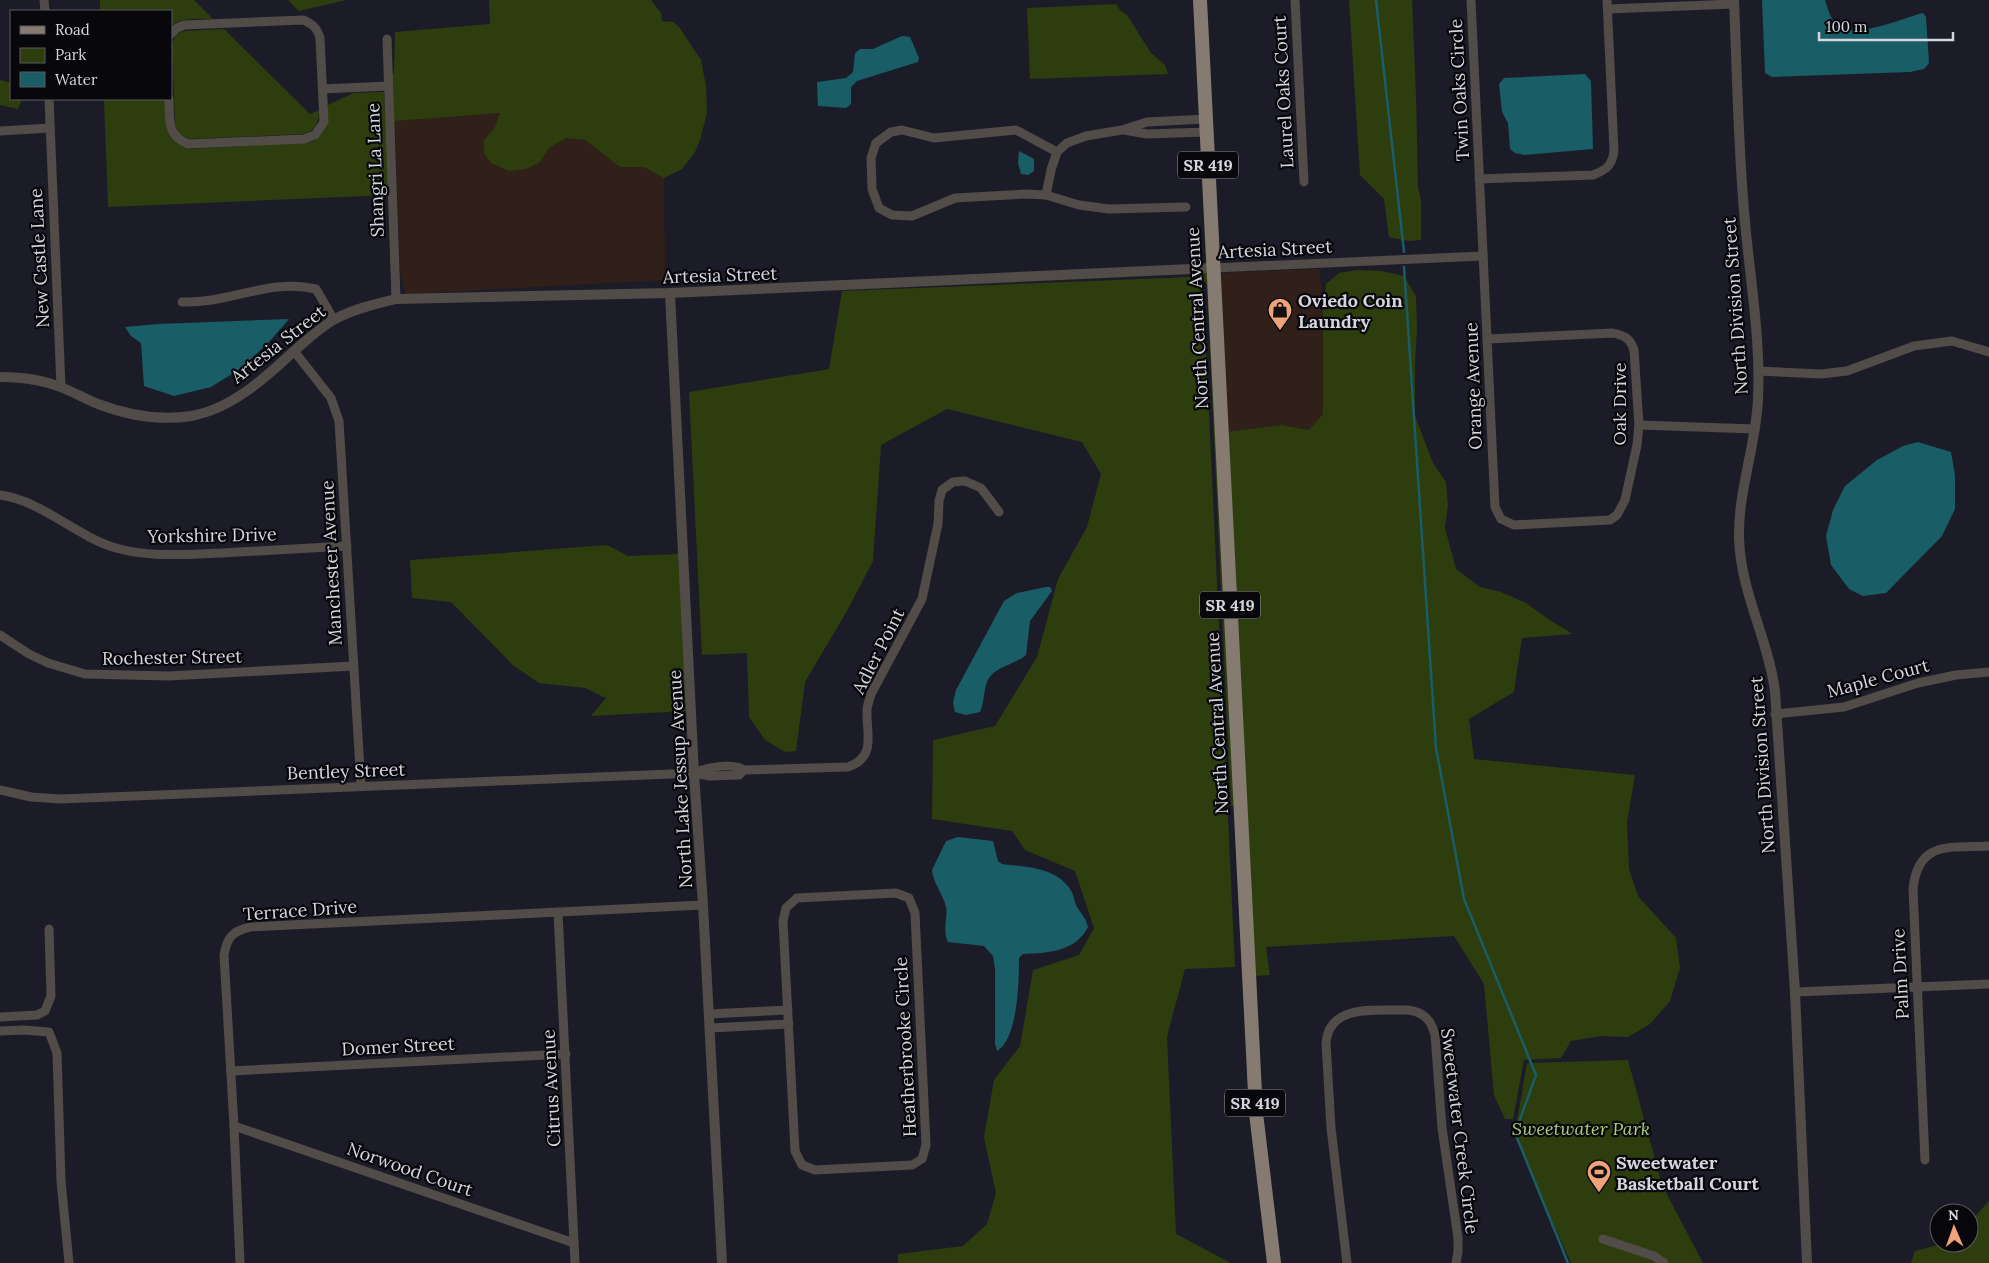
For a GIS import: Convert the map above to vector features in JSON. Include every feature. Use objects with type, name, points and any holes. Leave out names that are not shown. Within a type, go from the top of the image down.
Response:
[{"type":"main road","name":"North Central Avenue","points":[[1200,0],[1256,1113],[1274,1263]]},
{"type":"street","name":"Laurel Oaks Court","points":[[1295,0],[1304,182]]},
{"type":"street","name":"Twin Oaks Circle","points":[[1471,0],[1483,256]]},
{"type":"street","points":[[1608,4],[1734,2]]},
{"type":"street","name":"North Division Street","points":[[1734,2],[1744,208],[1752,276],[1758,371],[1758,400],[1755,428],[1742,498],[1739,537],[1746,592],[1768,653],[1772,672],[1795,992],[1807,1263]]},
{"type":"street","name":"Twin Oaks Circle","points":[[1479,180],[1593,175],[1606,170],[1612,162],[1614,152],[1608,4]]},
{"type":"street","points":[[169,100],[171,131],[176,138],[188,144],[304,139],[315,135],[324,122],[320,38],[318,30],[309,22],[303,20],[184,25],[172,33]]},
{"type":"street","name":"Shangri La Lane","points":[[387,39],[396,299]]},
{"type":"street","points":[[323,89],[388,86]]},
{"type":"street","name":"New Castle Lane","points":[[48,100],[61,387]]},
{"type":"street","points":[[1046,195],[1057,152],[1067,143],[1086,136],[1122,130],[1147,122],[1206,125]]},
{"type":"street","points":[[0,130],[50,128]]},
{"type":"street","points":[[1057,152],[1016,130],[934,138],[902,130],[891,132],[876,143],[871,158],[872,189],[879,208],[892,215],[912,216],[955,198],[1026,194],[1046,195],[1079,205],[1109,209],[1186,207]]},
{"type":"street","name":"Artesia Street","points":[[0,377],[38,380],[61,387],[98,404],[135,415],[166,418],[192,416],[225,404],[253,387],[302,343],[334,320],[364,307],[396,299],[670,293],[1483,256]]},
{"type":"street","name":"Orange Avenue","points":[[1483,256],[1494,497],[1497,514]]},
{"type":"street","points":[[182,302],[216,301],[275,286],[307,287],[316,290],[334,320]]},
{"type":"street","name":"North Lake Jessup Avenue","points":[[670,293],[694,773],[722,1263]]},
{"type":"street","name":"Oak Drive","points":[[1488,339],[1613,333],[1624,335],[1631,340],[1634,350],[1639,425],[1638,445],[1625,500],[1617,516],[1610,520],[1514,525],[1506,523],[1497,514]]},
{"type":"street","points":[[1758,371],[1821,374],[1848,371],[1914,346],[1952,341],[1989,352]]},
{"type":"street","name":"Manchester Avenue","points":[[294,351],[331,398],[339,421],[361,786]]},
{"type":"street","points":[[1639,425],[1755,428]]},
{"type":"street","name":"Adler Point","points":[[694,773],[710,776],[739,775],[744,770],[840,768],[859,762],[865,754],[868,742],[867,708],[871,694],[922,599],[938,524],[939,501],[942,490],[953,482],[965,481],[981,488],[999,512]]},
{"type":"street","name":"Yorkshire Drive","points":[[0,495],[20,499],[41,509],[84,535],[116,548],[136,552],[173,555],[347,546]]},
{"type":"street","name":"Rochester Street","points":[[0,635],[35,657],[85,674],[168,676],[354,666]]},
{"type":"street","name":"Maple Court","points":[[1775,714],[1844,707],[1918,683],[1956,675],[1989,672]]},
{"type":"street","name":"Bentley Street","points":[[0,790],[31,797],[61,799],[694,773]]},
{"type":"street","name":"Palm Drive","points":[[1924,1160],[1913,890],[1914,875],[1928,854],[1937,849],[1989,846]]},
{"type":"street","name":"Heatherbrooke Circle","points":[[896,893],[909,898],[915,913],[926,1145],[922,1159],[912,1165],[815,1170],[802,1165],[795,1150],[788,1010],[783,922],[786,908],[797,898],[896,893]]},
{"type":"street","name":"Terrace Drive","points":[[240,1263],[224,955],[226,943],[231,935],[238,930],[250,927],[703,905]]},
{"type":"street","name":"Citrus Avenue","points":[[558,912],[575,1263]]},
{"type":"street","points":[[0,1017],[37,1015],[46,1011],[52,996],[49,930]]},
{"type":"street","points":[[1795,992],[1989,984]]},
{"type":"street","points":[[709,1014],[788,1010]]},
{"type":"street","name":"Sweetwater Creek Circle","points":[[1347,1263],[1332,1128],[1326,1043],[1327,1033],[1340,1016],[1352,1012],[1408,1010],[1416,1011],[1426,1016],[1432,1024],[1442,1128],[1458,1238],[1456,1263]]},
{"type":"street","points":[[752,1012],[753,1026]]},
{"type":"street","points":[[710,1028],[789,1024]]},
{"type":"street","points":[[0,1031],[49,1032],[57,1053],[61,1181],[70,1263]]},
{"type":"street","name":"Domer Street","points":[[231,1071],[566,1054]]},
{"type":"street","name":"Norwood Court","points":[[234,1126],[574,1244]]},
{"type":"street","points":[[1603,1240],[1654,1256],[1664,1263]]},
{"type":"shaded area","points":[[500,113],[495,127],[484,140],[539,163],[550,147],[566,138],[585,140],[620,167],[644,167],[664,178],[665,280],[405,294],[400,271],[395,121]]},
{"type":"shaded area","points":[[1319,269],[1324,300],[1323,414],[1309,430],[1282,425],[1226,432],[1218,273]]},
{"type":"green space","points":[[100,0],[194,0],[213,19],[185,20],[172,25],[172,10],[100,10]]},
{"type":"green space","points":[[288,0],[347,0],[299,11]]},
{"type":"green space","points":[[489,0],[651,0],[661,13],[662,21],[673,22],[679,27],[701,60],[706,86],[707,113],[700,140],[695,152],[682,169],[664,178],[644,167],[620,167],[585,140],[566,138],[550,147],[539,163],[526,169],[509,171],[491,163],[484,153],[484,140],[495,127],[500,113],[395,121],[394,133],[392,74],[394,74],[395,32],[490,24]]},
{"type":"green space","points":[[1349,0],[1412,0],[1421,240],[1408,241],[1389,237],[1384,199],[1360,175]]},
{"type":"green space","points":[[1116,4],[1127,15],[1151,53],[1165,65],[1168,74],[1030,79],[1027,8]]},
{"type":"green space","points":[[224,29],[310,114],[319,110],[317,122],[311,131],[303,134],[189,139],[179,134],[175,124],[172,45],[174,40],[178,34],[185,31]]},
{"type":"green space","points":[[0,80],[10,83],[10,100],[22,100],[18,109],[0,105]]},
{"type":"green space","points":[[384,92],[389,195],[108,207],[104,100],[165,100],[167,129],[174,140],[188,149],[312,142],[323,131],[328,105],[353,93]]},
{"type":"green space","points":[[1356,270],[1381,271],[1404,276],[1416,296],[1415,416],[1433,463],[1446,482],[1448,505],[1445,528],[1456,569],[1480,587],[1501,592],[1526,603],[1573,634],[1522,638],[1514,692],[1469,719],[1474,759],[1635,775],[1627,822],[1629,869],[1638,896],[1676,938],[1680,968],[1670,1001],[1650,1024],[1628,1037],[1601,1036],[1571,1041],[1561,1058],[1524,1060],[1513,1119],[1505,1119],[1494,1095],[1484,984],[1454,936],[1266,947],[1270,975],[1253,976],[1226,432],[1282,425],[1309,430],[1323,414],[1323,306],[1326,284],[1339,273]]},
{"type":"green space","points":[[1195,274],[1209,274],[1234,806],[1231,806],[1207,285],[1205,281]]},
{"type":"green space","points":[[1191,277],[1203,285],[1235,967],[1185,969],[1167,1037],[1176,1234],[1231,1263],[898,1263],[898,1254],[963,1246],[987,1224],[996,1193],[984,1137],[994,1080],[1020,1046],[1033,970],[1079,955],[1094,928],[1075,871],[1025,850],[1012,831],[932,819],[933,740],[995,726],[1037,657],[1058,579],[1087,527],[1101,474],[1082,442],[947,409],[881,445],[873,561],[847,611],[805,682],[796,751],[785,752],[765,740],[749,717],[747,653],[702,655],[689,392],[829,369],[842,291]]},
{"type":"green space","points":[[607,545],[628,556],[679,554],[687,711],[591,716],[606,698],[585,688],[539,683],[514,666],[451,602],[412,598],[410,560]]},
{"type":"green space","name":"Sweetwater Park","points":[[1628,1060],[1662,1185],[1703,1263],[1571,1263],[1515,1133],[1527,1063]]},
{"type":"green space","points":[[1989,1201],[1989,1263],[1911,1263],[1915,1251],[1929,1247],[1929,1253],[1979,1253],[1979,1212]]},
{"type":"water","points":[[1762,0],[1825,0],[1834,22],[1848,30],[1869,29],[1923,13],[1926,17],[1929,63],[1924,69],[1910,72],[1772,77],[1765,73]]},
{"type":"water","points":[[902,36],[910,37],[919,58],[918,62],[857,81],[851,87],[851,104],[846,108],[818,106],[817,82],[846,78],[853,72],[855,53],[860,49],[873,49]]},
{"type":"water","points":[[1585,74],[1591,81],[1593,149],[1524,155],[1515,153],[1510,149],[1508,123],[1502,112],[1499,84],[1504,78]]},
{"type":"water","points":[[1019,151],[1034,159],[1034,171],[1028,175],[1021,174],[1018,163]]},
{"type":"water","points":[[289,319],[269,342],[240,369],[211,387],[174,396],[144,386],[141,343],[131,336],[125,327],[158,324]]},
{"type":"water","points":[[1918,442],[1951,452],[1955,475],[1955,509],[1942,536],[1886,593],[1863,596],[1849,589],[1831,565],[1826,536],[1833,510],[1845,486],[1877,460],[1903,446]]},
{"type":"water","points":[[1050,587],[1052,591],[1030,621],[1026,655],[992,674],[986,686],[980,712],[966,715],[955,712],[953,703],[956,690],[1004,601],[1017,593]]},
{"type":"water","points":[[958,837],[993,841],[998,861],[1002,864],[1039,869],[1056,876],[1071,891],[1088,927],[1076,942],[1060,950],[1023,954],[1019,958],[1018,994],[1013,1022],[1004,1045],[997,1051],[995,1044],[995,969],[993,956],[984,946],[948,942],[945,933],[946,907],[932,870],[946,841]]},
{"type":"waterway","points":[[1376,0],[1404,252]]},
{"type":"waterway","points":[[1404,267],[1436,748],[1464,899],[1536,1075],[1515,1133],[1568,1263]]},
{"type":"place","name":"Oviedo Coin Laundry","points":[[1280,331]]},
{"type":"place","name":"Sweetwater Basketball Court","points":[[1599,1193]]}]
